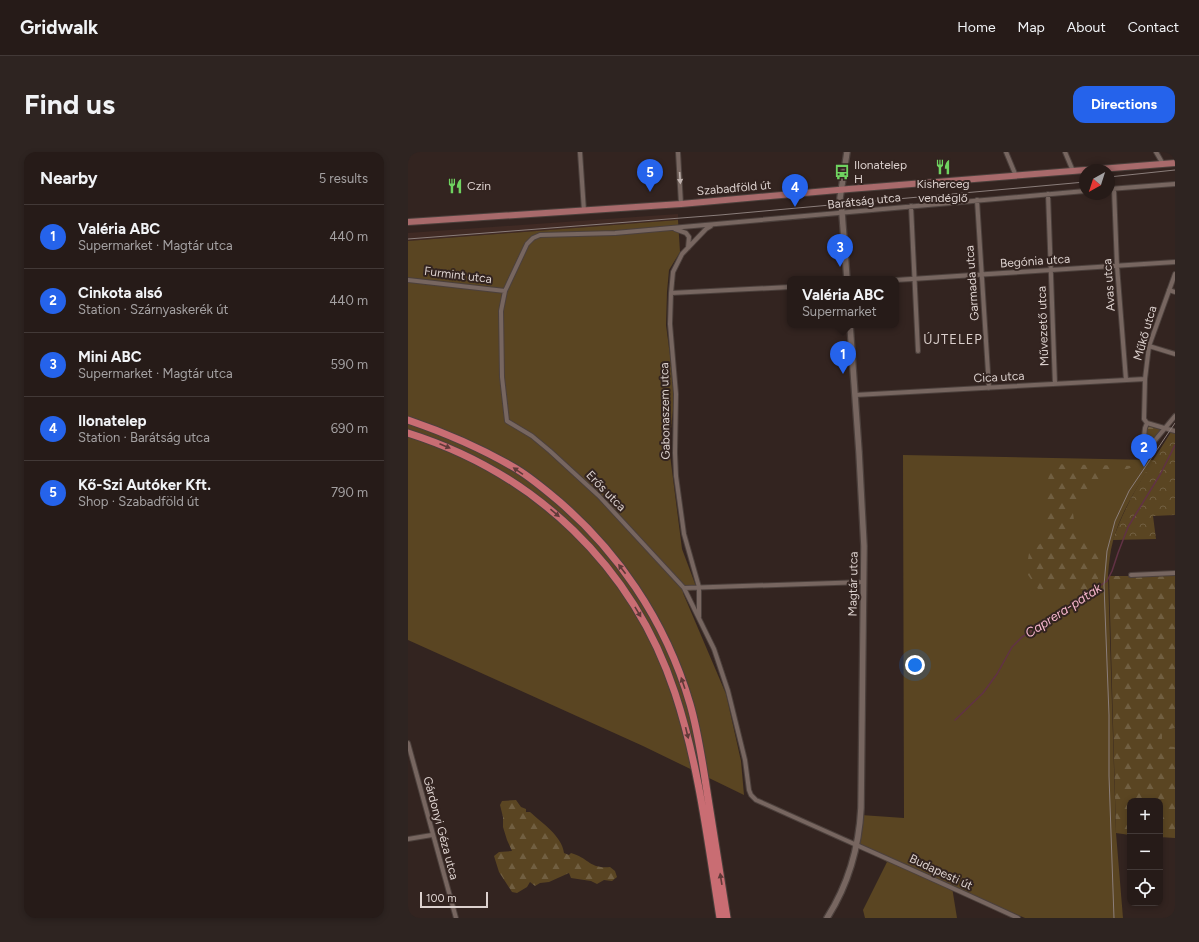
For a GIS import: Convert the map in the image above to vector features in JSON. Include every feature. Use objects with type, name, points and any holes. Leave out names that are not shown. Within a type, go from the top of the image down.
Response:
[{"type":"highway","points":[[408,420],[433,428],[477,447],[517,469],[572,513],[603,545],[624,570],[643,598],[659,626],[674,659],[690,705],[702,761],[727,918]]},
{"type":"highway","points":[[408,433],[438,443],[482,463],[502,474],[538,499],[559,516],[584,540],[613,574],[630,598],[657,646],[671,681],[682,716],[698,783],[720,918]]},
{"type":"main road","name":"Szabadföld út","points":[[1115,168],[1175,163]]},
{"type":"main road","name":"Szabadföld út","points":[[408,222],[681,204],[1079,171]]},
{"type":"street","points":[[580,152],[584,211]]},
{"type":"street","points":[[678,152],[681,204]]},
{"type":"street","points":[[847,152],[840,198],[847,276]]},
{"type":"street","points":[[1006,152],[1016,176]]},
{"type":"street","points":[[1065,152],[1073,171]]},
{"type":"street","points":[[1156,152],[1163,164]]},
{"type":"street","points":[[1115,189],[1175,184]]},
{"type":"street","name":"Barátság utca","points":[[527,244],[533,238],[540,235],[615,233],[1079,191]]},
{"type":"street","name":"Művezető utca","points":[[1048,194],[1055,384]]},
{"type":"street","name":"Garmada utca","points":[[977,200],[989,388]]},
{"type":"street","name":"Avas utca","points":[[1112,200],[1126,380]]},
{"type":"street","points":[[911,206],[918,351]]},
{"type":"street","name":"Gabonaszem utca","points":[[699,618],[699,587],[684,534],[676,476],[676,394],[670,324],[670,293],[673,272],[682,254],[706,229],[713,224]]},
{"type":"street","points":[[672,228],[686,233],[689,237],[688,248]]},
{"type":"street","name":"Erős utca","points":[[527,244],[505,291],[501,311],[502,377],[507,421],[532,436],[599,496],[684,588]]},
{"type":"street","name":"Begónia utca","points":[[899,280],[1175,262]]},
{"type":"street","name":"Műkő utca","points":[[1165,428],[1142,456],[1145,428],[1147,423],[1144,418],[1144,379],[1150,346],[1175,274]]},
{"type":"street","name":"Furmint utca","points":[[408,280],[505,291]]},
{"type":"street","points":[[670,293],[787,287]]},
{"type":"street","points":[[1169,290],[1175,292]]},
{"type":"street","name":"Magtár utca","points":[[827,918],[838,899],[845,882],[856,844],[861,808],[864,530],[850,328]]},
{"type":"street","points":[[1150,346],[1175,354]]},
{"type":"street","name":"Cica utca","points":[[855,395],[1144,379]]},
{"type":"street","points":[[1165,428],[1175,416]]},
{"type":"street","points":[[1147,423],[1175,431]]},
{"type":"street","points":[[1131,574],[1175,573]]},
{"type":"street","points":[[699,618],[684,588],[864,582]]},
{"type":"street","name":"Budapesti út","points":[[699,618],[714,649],[728,691],[745,760],[748,785],[756,800],[1018,918]]},
{"type":"street","name":"Gárdonyi Géza utca","points":[[408,743],[456,918]]},
{"type":"street","points":[[408,840],[432,835]]},
{"type":"street","points":[[1003,911],[1004,918]]},
{"type":"shaded area","points":[[678,214],[678,220],[408,241],[408,233]]},
{"type":"green space","points":[[678,220],[680,252],[669,270],[667,292],[666,325],[673,378],[673,410],[669,447],[682,549],[697,589],[683,593],[726,694],[741,761],[744,795],[643,746],[408,640],[408,241]]},
{"type":"green space","points":[[1150,426],[1162,430],[1146,449],[1146,428]]},
{"type":"green space","points":[[1171,432],[1175,434],[1175,515],[1153,516],[1156,539],[1113,540],[1131,498]]},
{"type":"green space","points":[[903,455],[1154,460],[1130,499],[1116,530],[1112,545],[1108,575],[1116,833],[1123,918],[1025,918],[952,887],[957,918],[865,918],[863,910],[887,862],[860,847],[861,815],[904,818]]},
{"type":"green space","points":[[1050,464],[1136,466],[1101,478],[1082,493],[1073,513],[1076,534],[1103,543],[1099,564],[1097,593],[1080,591],[1061,595],[1038,589],[1026,572],[1029,553],[1046,539],[1047,523],[1045,506]]},
{"type":"green space","points":[[1109,576],[1175,576],[1175,728],[1162,731],[1162,746],[1175,747],[1175,838],[1163,837],[1163,798],[1127,798],[1127,835],[1116,833]]},
{"type":"green space","points":[[1175,728],[1175,747],[1162,747],[1162,730]]},
{"type":"green space","points":[[516,800],[521,807],[526,809],[526,812],[530,812],[556,835],[560,841],[564,853],[569,855],[571,853],[577,855],[593,865],[610,867],[615,871],[617,877],[612,881],[604,880],[597,884],[591,881],[571,878],[569,873],[549,882],[540,883],[535,886],[530,882],[527,887],[517,893],[512,892],[499,872],[494,856],[499,852],[512,851],[503,827],[503,817],[500,805],[502,801]]},
{"type":"waterway","name":"Caprera-patak","points":[[955,720],[983,693],[997,674],[1012,647],[1022,637],[1107,581],[1128,527],[1161,473],[1175,445]]},
{"type":"tram line","points":[[1115,176],[1175,170]]},
{"type":"tram line","points":[[408,239],[720,215],[1079,183]]},
{"type":"tram line","points":[[1114,918],[1104,585],[1107,551],[1115,521],[1129,491],[1175,423]]},
{"type":"place","name":"Kisherceg vendéglő","points":[[943,167]]},
{"type":"place","name":"Ilonatelep H","points":[[842,172]]},
{"type":"place","name":"Czin","points":[[455,186]]},
{"type":"place","name":"Kő-Szi Autóker Kft.","points":[[650,192]]},
{"type":"place","name":"Ilonatelep","points":[[795,207]]},
{"type":"place","name":"Mini ABC","points":[[840,267]]},
{"type":"place","name":"Valéria ABC","points":[[843,374]]},
{"type":"place","name":"Cinkota alsó","points":[[1144,467]]},
{"type":"district","name":"ÚJTELEP","points":[[953,339]]}]
